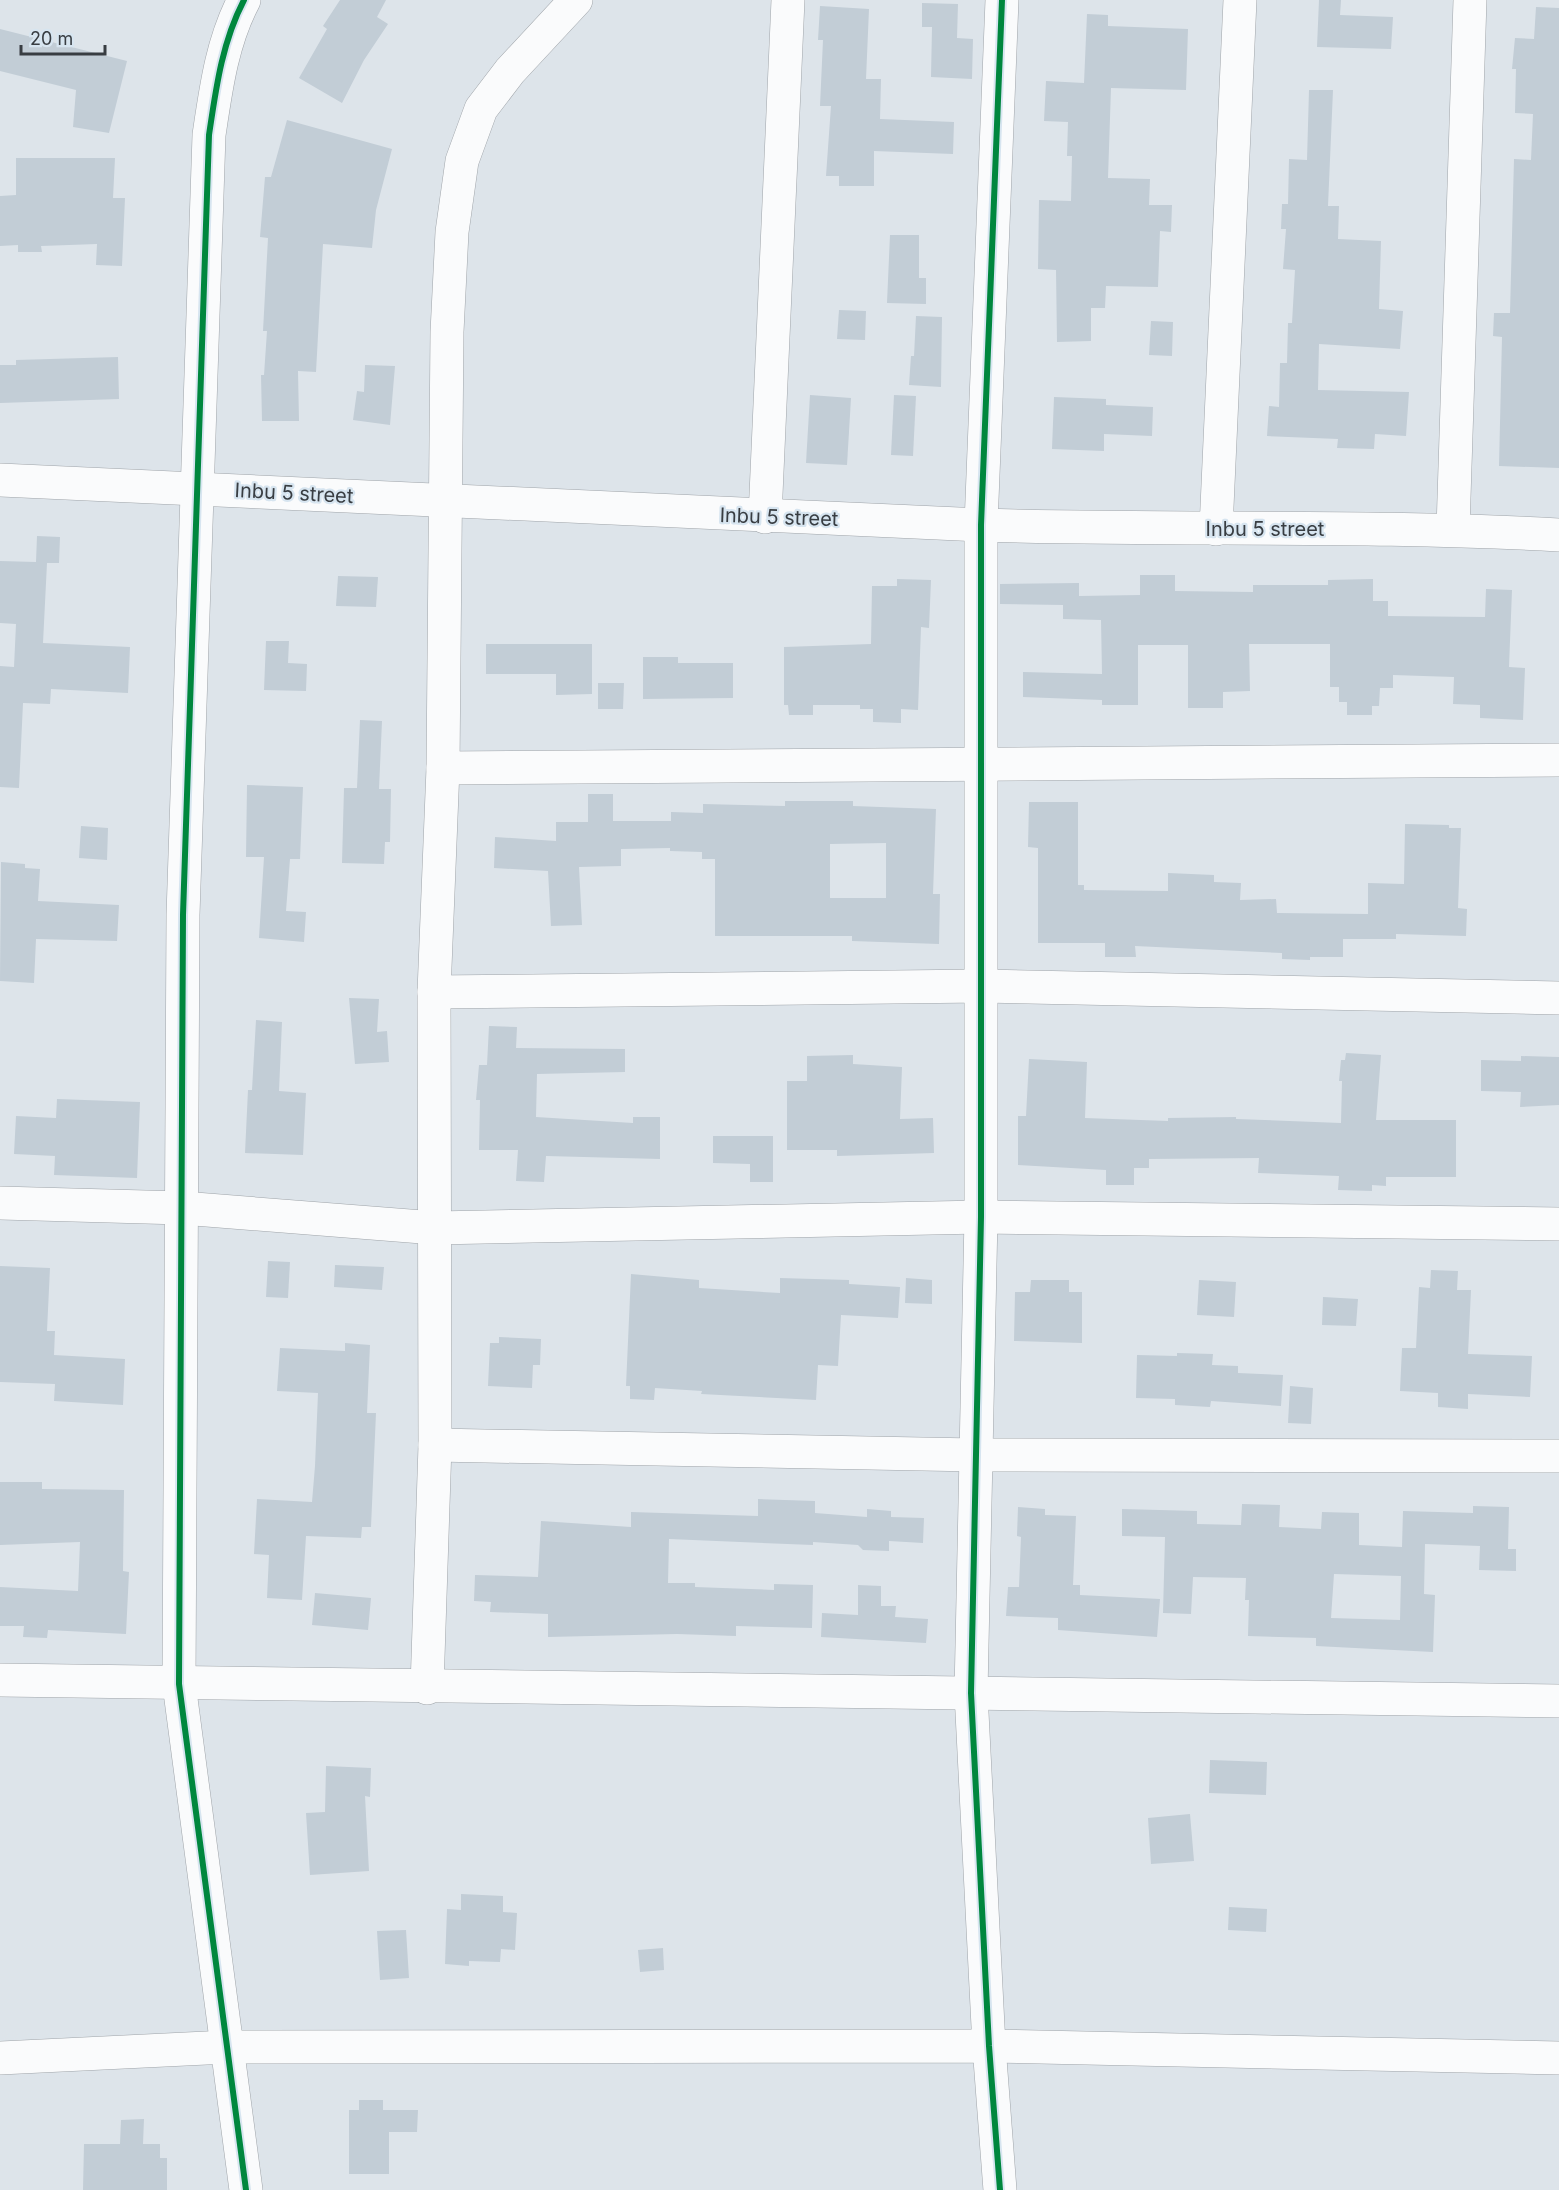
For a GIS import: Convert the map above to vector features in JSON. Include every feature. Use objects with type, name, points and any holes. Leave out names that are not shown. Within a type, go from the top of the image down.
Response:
[{"type":"street","points":[[244,0],[231,25],[219,73],[210,135],[183,915],[179,1684],[246,2190]]},
{"type":"street","points":[[427,1688],[435,1445],[434,992],[443,768],[447,332],[452,232],[462,161],[482,109],[510,71],[576,0]]},
{"type":"street","points":[[765,517],[788,0]]},
{"type":"street","points":[[1000,2190],[989,2046],[971,1693],[981,1217],[983,762],[981,525],[1002,0]]},
{"type":"street","points":[[1216,529],[1240,0]]},
{"type":"street","points":[[1453,529],[1470,0]]},
{"type":"street","name":"Inbu 5 street","points":[[0,480],[765,517],[981,525],[1216,529],[1453,529],[1559,535]]},
{"type":"street","points":[[443,768],[983,762],[1559,760]]},
{"type":"street","points":[[434,992],[982,986],[1559,998]]},
{"type":"street","points":[[0,1203],[182,1208],[435,1228],[981,1217],[1559,1224]]},
{"type":"street","points":[[435,1445],[976,1455],[1559,1456]]},
{"type":"street","points":[[0,1680],[427,1688],[1559,1701]]},
{"type":"street","points":[[0,2058],[227,2047],[989,2046],[1559,2058]]},
{"type":"building","points":[[340,0],[386,0],[377,17],[388,24],[364,60],[342,103],[299,78],[327,29],[323,26]]},
{"type":"building","points":[[1319,0],[1341,0],[1340,15],[1393,17],[1391,49],[1317,47]]},
{"type":"building","points":[[922,3],[958,4],[957,38],[973,39],[972,79],[931,77],[932,27],[922,27]]},
{"type":"building","points":[[820,6],[869,9],[866,79],[881,79],[880,119],[954,122],[953,154],[874,151],[874,186],[839,186],[839,176],[826,176],[831,106],[820,106],[823,40],[818,40]]},
{"type":"building","points":[[1536,7],[1559,8],[1559,468],[1499,466],[1502,337],[1493,336],[1494,313],[1510,313],[1514,159],[1531,160],[1533,114],[1515,113],[1516,69],[1512,69],[1515,38],[1534,39]]},
{"type":"building","points":[[1087,14],[1108,15],[1108,26],[1188,29],[1186,90],[1111,88],[1108,178],[1150,179],[1149,205],[1172,205],[1171,232],[1160,231],[1158,287],[1106,286],[1105,308],[1091,308],[1091,341],[1057,342],[1056,270],[1038,269],[1039,200],[1071,201],[1072,156],[1067,156],[1068,122],[1044,121],[1046,81],[1084,83]]},
{"type":"building","points":[[0,29],[127,61],[109,133],[73,127],[76,90],[0,71]]},
{"type":"building","points":[[1309,90],[1333,90],[1328,206],[1339,206],[1338,239],[1381,241],[1379,309],[1403,311],[1400,349],[1319,344],[1318,390],[1409,392],[1406,436],[1375,434],[1374,449],[1337,448],[1338,439],[1267,436],[1269,406],[1279,407],[1280,363],[1287,363],[1288,323],[1292,323],[1295,270],[1283,269],[1286,229],[1281,229],[1282,204],[1288,204],[1289,159],[1307,160]]},
{"type":"building","points":[[287,120],[392,149],[376,210],[372,248],[323,244],[316,372],[298,371],[299,421],[262,421],[261,375],[264,375],[267,331],[263,331],[268,238],[260,237],[265,177],[271,177]]},
{"type":"building","points":[[16,158],[115,158],[113,198],[125,198],[122,266],[96,265],[97,244],[41,246],[42,252],[18,252],[18,245],[0,246],[0,196],[16,195]]},
{"type":"building","points":[[890,235],[919,235],[919,278],[926,278],[926,304],[887,303]]},
{"type":"building","points":[[839,310],[866,311],[865,340],[837,339]]},
{"type":"building","points":[[916,316],[942,317],[941,387],[909,385],[911,356],[914,356]]},
{"type":"building","points":[[1151,321],[1173,322],[1172,356],[1149,355]]},
{"type":"building","points":[[118,357],[119,399],[0,403],[0,365],[16,365],[16,360]]},
{"type":"building","points":[[365,365],[395,366],[390,425],[353,420],[357,391],[364,392]]},
{"type":"building","points":[[810,395],[851,398],[847,465],[806,463]]},
{"type":"building","points":[[894,395],[916,396],[913,456],[891,455]]},
{"type":"building","points":[[1054,397],[1106,399],[1106,405],[1153,407],[1152,436],[1104,434],[1104,451],[1052,449]]},
{"type":"building","points":[[37,536],[60,537],[59,563],[47,563],[43,643],[130,647],[128,693],[51,689],[50,704],[23,703],[19,788],[0,787],[0,666],[14,667],[16,624],[0,623],[0,561],[36,562]]},
{"type":"building","points":[[1140,575],[1175,575],[1175,591],[1253,592],[1253,585],[1328,585],[1328,580],[1373,579],[1373,601],[1388,601],[1388,616],[1485,617],[1486,589],[1512,590],[1509,667],[1525,668],[1523,720],[1480,718],[1480,705],[1453,704],[1454,677],[1393,675],[1393,688],[1380,688],[1379,706],[1372,706],[1372,715],[1347,715],[1347,702],[1339,702],[1339,687],[1330,687],[1330,644],[1249,644],[1250,691],[1223,692],[1223,708],[1188,708],[1188,645],[1138,645],[1138,705],[1102,705],[1102,700],[1023,697],[1023,672],[1102,674],[1101,620],[1063,619],[1063,605],[1000,604],[1000,584],[1079,583],[1079,596],[1140,595]]},
{"type":"building","points":[[338,576],[378,577],[376,607],[336,606]]},
{"type":"building","points":[[897,579],[931,580],[929,628],[921,627],[918,710],[901,709],[901,723],[873,722],[873,709],[860,709],[860,705],[813,705],[813,715],[789,715],[788,705],[784,705],[784,647],[871,644],[872,586],[897,586]]},
{"type":"building","points":[[266,641],[289,641],[288,663],[307,664],[306,691],[264,690]]},
{"type":"building","points":[[486,644],[592,644],[592,694],[556,695],[556,674],[486,674]]},
{"type":"building","points":[[643,657],[678,657],[678,663],[733,663],[733,698],[643,699]]},
{"type":"building","points":[[598,683],[624,683],[623,709],[598,709]]},
{"type":"building","points":[[360,720],[382,721],[379,789],[391,789],[390,842],[385,842],[384,864],[342,863],[344,788],[357,788]]},
{"type":"building","points":[[247,785],[303,787],[300,859],[290,859],[286,911],[306,912],[304,942],[259,938],[264,857],[246,857]]},
{"type":"building","points":[[588,794],[613,794],[613,821],[671,821],[671,812],[703,813],[703,804],[785,806],[785,801],[853,801],[853,806],[936,809],[933,894],[940,894],[939,944],[852,941],[852,936],[715,936],[715,859],[702,859],[702,852],[670,851],[670,848],[621,849],[621,866],[579,867],[582,925],[551,926],[548,871],[494,868],[495,837],[556,841],[556,822],[588,822]],"holes":[[[886,843],[886,898],[830,898],[830,844]]]},
{"type":"building","points":[[1029,802],[1078,802],[1078,885],[1084,885],[1084,890],[1168,891],[1168,873],[1214,875],[1214,882],[1241,883],[1240,900],[1276,899],[1277,913],[1368,914],[1368,883],[1404,884],[1405,824],[1449,825],[1449,828],[1461,828],[1458,908],[1467,909],[1466,936],[1396,934],[1396,939],[1343,939],[1343,957],[1310,957],[1310,960],[1282,959],[1282,953],[1135,946],[1136,957],[1105,957],[1105,943],[1038,943],[1038,848],[1028,847]]},
{"type":"building","points":[[81,826],[108,828],[107,860],[79,858]]},
{"type":"building","points":[[1,862],[25,864],[25,868],[40,869],[38,901],[119,905],[117,941],[36,939],[34,983],[0,981]]},
{"type":"building","points":[[349,998],[379,999],[377,1032],[387,1031],[389,1062],[355,1064]]},
{"type":"building","points":[[256,1020],[282,1022],[279,1091],[306,1093],[303,1155],[245,1153],[248,1090],[252,1090]]},
{"type":"building","points":[[489,1026],[517,1027],[516,1048],[625,1049],[625,1072],[537,1074],[536,1117],[633,1123],[633,1117],[660,1117],[660,1159],[546,1156],[544,1182],[516,1181],[518,1150],[479,1150],[480,1100],[476,1100],[479,1065],[487,1065]]},
{"type":"building","points":[[1346,1053],[1381,1055],[1376,1120],[1456,1120],[1456,1177],[1386,1177],[1386,1186],[1372,1185],[1372,1191],[1338,1190],[1339,1176],[1258,1173],[1259,1158],[1149,1159],[1149,1168],[1134,1168],[1134,1185],[1106,1185],[1106,1170],[1018,1165],[1018,1116],[1026,1116],[1029,1059],[1087,1062],[1085,1118],[1168,1121],[1168,1118],[1236,1117],[1236,1119],[1341,1123],[1342,1081],[1339,1081],[1341,1060],[1345,1060]]},
{"type":"building","points":[[853,1055],[853,1064],[902,1067],[900,1119],[933,1118],[934,1153],[837,1156],[837,1150],[787,1150],[787,1081],[807,1081],[807,1056]]},
{"type":"building","points":[[1521,1056],[1559,1057],[1559,1105],[1520,1107],[1521,1092],[1481,1091],[1481,1060],[1521,1061]]},
{"type":"building","points":[[57,1099],[140,1102],[137,1178],[54,1175],[55,1156],[14,1154],[16,1116],[56,1118]]},
{"type":"building","points":[[713,1136],[773,1136],[773,1182],[750,1182],[750,1164],[713,1163]]},
{"type":"building","points":[[268,1261],[290,1262],[288,1298],[266,1297]]},
{"type":"building","points":[[335,1265],[384,1267],[382,1290],[334,1287]]},
{"type":"building","points":[[0,1266],[50,1268],[47,1331],[55,1331],[54,1355],[125,1359],[123,1405],[54,1401],[55,1384],[0,1382]]},
{"type":"building","points":[[1431,1270],[1458,1271],[1457,1290],[1471,1290],[1468,1354],[1532,1356],[1530,1397],[1468,1394],[1468,1409],[1438,1407],[1438,1393],[1400,1391],[1402,1348],[1416,1348],[1419,1287],[1430,1288]]},
{"type":"building","points":[[631,1274],[699,1280],[699,1288],[780,1293],[780,1278],[849,1280],[849,1284],[900,1287],[898,1318],[841,1315],[838,1366],[818,1365],[816,1400],[701,1394],[702,1391],[655,1388],[654,1400],[630,1399],[630,1386],[626,1386]]},
{"type":"building","points":[[906,1278],[932,1280],[932,1304],[905,1303]]},
{"type":"building","points":[[1031,1280],[1069,1280],[1069,1292],[1082,1292],[1082,1343],[1014,1341],[1015,1292],[1030,1292]]},
{"type":"building","points":[[1199,1280],[1236,1282],[1234,1317],[1197,1315]]},
{"type":"building","points":[[1323,1297],[1358,1299],[1356,1326],[1322,1325]]},
{"type":"building","points":[[499,1337],[541,1339],[540,1365],[533,1365],[532,1388],[488,1386],[490,1343],[499,1343]]},
{"type":"building","points":[[345,1343],[370,1345],[367,1413],[376,1413],[371,1527],[362,1527],[361,1538],[306,1536],[302,1600],[267,1598],[269,1555],[254,1554],[257,1499],[312,1502],[315,1466],[318,1393],[277,1391],[280,1348],[345,1351]]},
{"type":"building","points":[[1177,1353],[1213,1354],[1212,1365],[1238,1366],[1238,1373],[1283,1375],[1281,1406],[1211,1401],[1210,1407],[1175,1405],[1175,1399],[1136,1398],[1137,1355],[1177,1356]]},
{"type":"building","points":[[1290,1386],[1313,1388],[1311,1424],[1288,1423]]},
{"type":"building","points":[[0,1482],[42,1482],[42,1489],[124,1490],[123,1571],[129,1572],[126,1634],[48,1630],[47,1638],[23,1637],[24,1626],[0,1626],[0,1587],[78,1591],[80,1542],[0,1545]]},
{"type":"building","points":[[758,1499],[815,1501],[815,1513],[867,1517],[867,1509],[891,1511],[891,1517],[924,1518],[923,1543],[889,1541],[889,1551],[863,1550],[858,1545],[813,1542],[813,1545],[669,1539],[668,1583],[695,1583],[695,1587],[774,1590],[774,1584],[813,1585],[812,1628],[736,1626],[736,1636],[677,1634],[548,1637],[548,1614],[490,1612],[491,1602],[474,1601],[475,1575],[538,1577],[541,1521],[631,1527],[631,1512],[758,1516]]},
{"type":"building","points":[[1242,1504],[1280,1505],[1279,1527],[1321,1529],[1322,1512],[1359,1513],[1359,1545],[1402,1547],[1403,1511],[1473,1513],[1473,1506],[1509,1507],[1508,1549],[1516,1549],[1516,1571],[1479,1570],[1480,1546],[1425,1544],[1424,1594],[1435,1595],[1433,1652],[1316,1646],[1316,1638],[1248,1636],[1249,1600],[1245,1600],[1246,1578],[1193,1577],[1191,1614],[1163,1613],[1165,1537],[1122,1536],[1122,1509],[1197,1511],[1197,1524],[1241,1525]],"holes":[[[1334,1574],[1401,1576],[1400,1620],[1331,1618]]]},
{"type":"building","points":[[1018,1507],[1045,1509],[1045,1515],[1076,1516],[1073,1585],[1080,1585],[1080,1595],[1160,1599],[1157,1637],[1058,1630],[1058,1618],[1006,1616],[1008,1587],[1019,1587],[1021,1537],[1017,1536]]},
{"type":"building","points":[[858,1585],[881,1586],[881,1606],[896,1606],[895,1617],[928,1619],[926,1643],[821,1637],[822,1613],[858,1615]]},
{"type":"building","points":[[315,1593],[371,1598],[368,1630],[312,1625]]},
{"type":"building","points":[[1210,1760],[1267,1762],[1266,1795],[1209,1793]]},
{"type":"building","points":[[326,1766],[371,1768],[370,1797],[365,1796],[369,1871],[310,1875],[306,1813],[325,1812]]},
{"type":"building","points":[[1190,1814],[1194,1861],[1151,1864],[1148,1818]]},
{"type":"building","points":[[461,1894],[503,1896],[503,1912],[517,1913],[515,1950],[501,1949],[500,1962],[469,1961],[469,1966],[445,1964],[447,1909],[461,1910]]},
{"type":"building","points":[[1229,1907],[1267,1909],[1266,1932],[1228,1930]]},
{"type":"building","points":[[406,1930],[409,1978],[380,1980],[377,1931]]},
{"type":"building","points":[[663,1948],[664,1970],[640,1972],[638,1950]]},
{"type":"building","points":[[359,2100],[383,2100],[383,2110],[418,2110],[417,2132],[389,2132],[389,2174],[349,2174],[349,2110],[359,2110]]},
{"type":"building","points":[[144,2119],[143,2144],[160,2144],[160,2158],[167,2158],[167,2190],[83,2190],[84,2144],[120,2144],[121,2120]]},
{"type":"cycle path","points":[[244,0],[225,49],[209,135],[183,915],[179,1684],[246,2190]]},
{"type":"cycle path","points":[[1000,2190],[989,2046],[971,1693],[981,1217],[981,525],[1002,0]]}]
